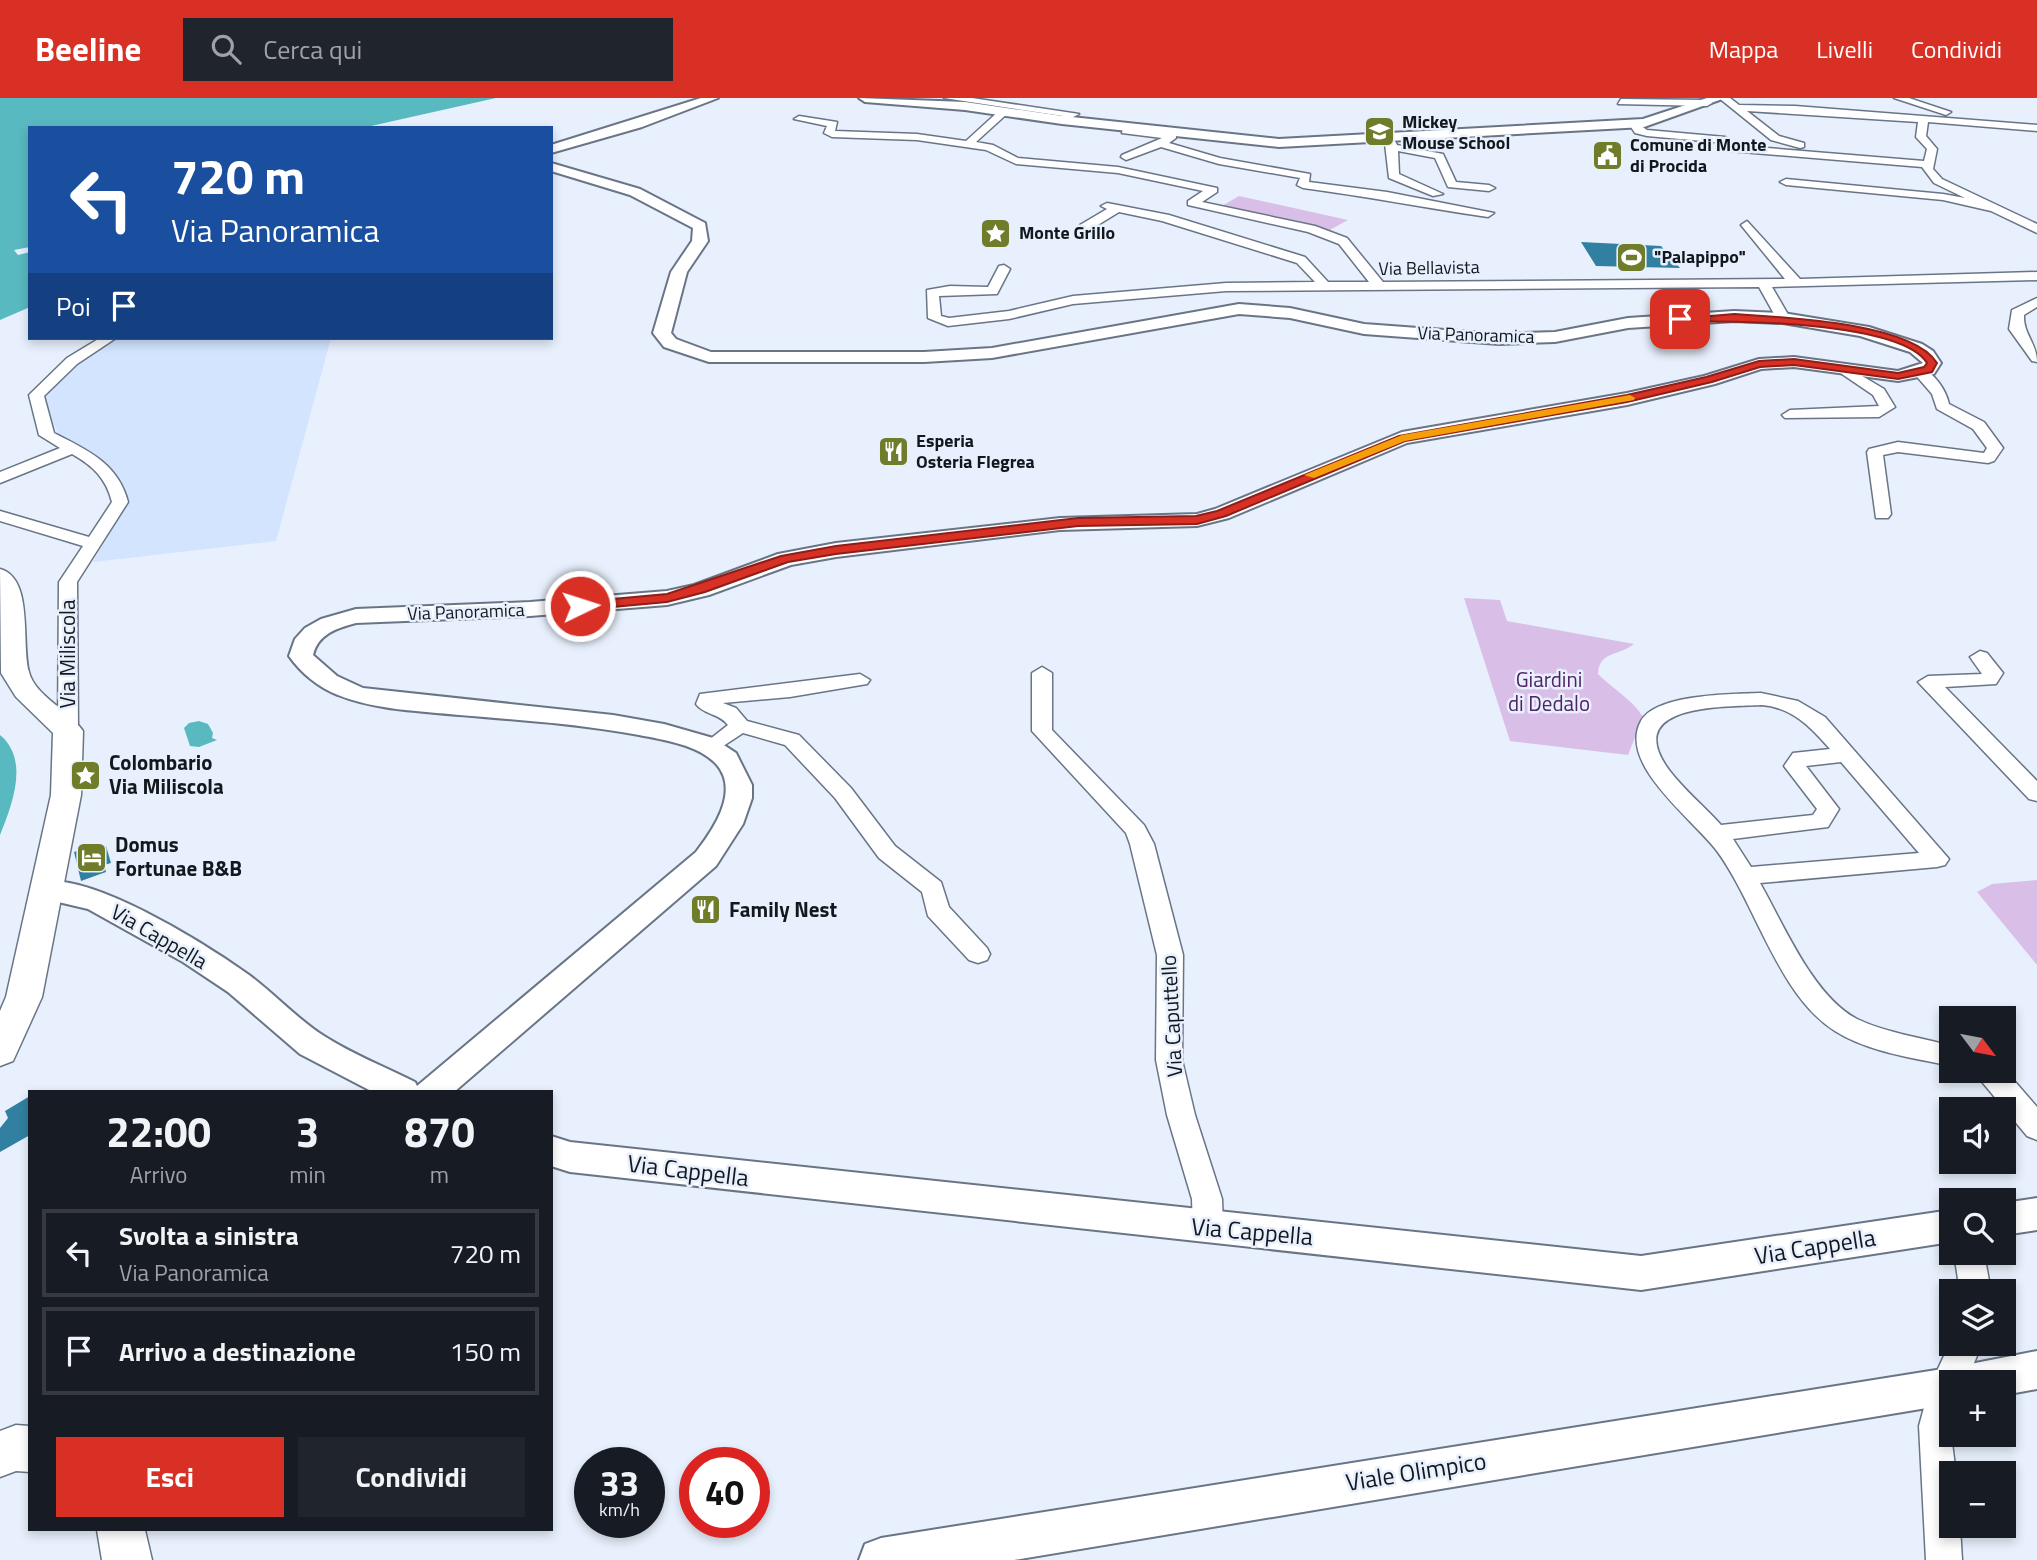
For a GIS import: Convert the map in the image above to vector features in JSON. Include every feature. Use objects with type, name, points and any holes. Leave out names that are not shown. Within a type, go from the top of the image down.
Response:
[{"type":"main road","points":[[0,577],[8,587],[15,673],[26,691],[68,731]]},
{"type":"main road","name":"Via Miliscola","points":[[0,1051],[24,997],[47,890],[66,795],[68,731]]},
{"type":"main road","points":[[121,1531],[127,1560]]},
{"type":"street","points":[[553,148],[638,124],[712,98]]},
{"type":"street","points":[[865,98],[1045,108],[1074,114],[1062,120]]},
{"type":"street","points":[[950,98],[1013,107],[1062,120],[1279,143],[1390,142],[1634,124],[1677,114],[1717,100]]},
{"type":"street","points":[[1045,108],[1056,98]]},
{"type":"street","points":[[1899,98],[1958,116],[1942,122]]},
{"type":"street","points":[[1621,102],[1717,100],[1739,110],[1783,142],[1836,147]]},
{"type":"street","points":[[1884,105],[1922,124]]},
{"type":"street","points":[[968,144],[1013,107]]},
{"type":"street","points":[[1739,110],[1922,124],[1942,122],[2037,128]]},
{"type":"street","points":[[799,119],[833,124],[829,132],[832,134],[917,137],[989,147],[1016,161],[1118,170],[1213,190],[1192,203],[1311,229],[1343,241],[1379,286]]},
{"type":"street","points":[[1634,124],[1639,131],[1647,133],[1926,164],[1938,181],[2037,229]]},
{"type":"street","points":[[1922,124],[1922,137],[1932,149],[1926,164]]},
{"type":"street","points":[[1126,158],[1161,144],[1172,136],[1126,131],[1128,128]]},
{"type":"street","points":[[1390,142],[1439,156],[1452,185],[1489,188]]},
{"type":"street","points":[[1390,142],[1393,176],[1438,195],[1497,202]]},
{"type":"street","points":[[1161,144],[1219,161],[1306,176],[1303,185],[1387,195],[1420,204],[1488,214]]},
{"type":"street","name":"Via Panoramica","points":[[553,168],[635,192],[700,226],[700,240],[679,272],[662,333],[670,343],[690,353],[709,357],[924,357],[992,353],[1239,309],[1290,313],[1364,329],[1499,339],[1555,337],[1641,322],[1734,316],[1783,318],[1863,331],[1916,348],[1927,355],[1932,363],[1928,370],[1898,376],[1794,362],[1759,364],[1709,380],[1627,398],[1402,438],[1222,514],[1197,520],[1078,522],[836,550],[786,559],[701,590],[667,598],[555,608],[356,616],[333,621],[317,629],[302,646],[301,656],[315,673],[362,695],[639,727],[711,747]]},
{"type":"street","points":[[1836,170],[1901,180]]},
{"type":"street","points":[[1915,179],[1952,187]]},
{"type":"street","points":[[1786,182],[1943,197],[2001,210]]},
{"type":"street","points":[[1084,228],[1113,207],[1165,218],[1301,260],[1324,286]]},
{"type":"street","points":[[1747,225],[1782,270],[1796,283]]},
{"type":"street","name":"Via Bellavista","points":[[1004,269],[992,291],[950,290],[932,293],[935,318],[948,321],[977,318],[1073,300],[1195,288],[1763,284],[2037,276]]},
{"type":"street","points":[[1763,284],[1783,318]]},
{"type":"street","points":[[2037,302],[2017,313],[2016,329],[2037,358]]},
{"type":"street","name":"Via Miliscola","points":[[68,731],[68,582],[120,502],[118,488],[111,475],[74,448],[47,435],[36,395],[72,361],[105,340]]},
{"type":"street","points":[[1790,415],[1879,412],[1887,407],[1879,392],[1847,371]]},
{"type":"street","points":[[1882,514],[1875,452],[1898,447],[1988,458],[1995,448],[1985,429],[1972,418],[1942,406],[1939,393],[1920,372]]},
{"type":"street","points":[[0,478],[74,448]]},
{"type":"street","points":[[0,516],[95,544]]},
{"type":"street","points":[[1980,657],[1993,673],[1989,680],[1928,682],[2037,794]]},
{"type":"street","name":"Via Caputtello","points":[[1042,673],[1042,731],[1136,830],[1142,844],[1170,955],[1169,1060],[1181,1115],[1207,1199],[1208,1228]]},
{"type":"street","points":[[860,680],[789,691],[707,698],[706,704],[729,712],[740,726],[792,740],[843,793],[887,852],[933,888],[937,910],[978,954]]},
{"type":"street","points":[[1745,876],[1937,859],[1818,722],[1794,706],[1771,699],[1677,705],[1654,718],[1648,732],[1648,750],[1672,789],[1716,833],[1745,876],[1814,998],[1844,1024],[1939,1052]]},
{"type":"street","points":[[433,1090],[706,859],[728,830],[738,803],[737,775],[725,757],[711,747],[740,726]]},
{"type":"street","points":[[1716,833],[1821,822],[1828,810],[1795,766],[1801,758],[1847,755]]},
{"type":"street","name":"Via Cappella","points":[[47,890],[96,900],[194,954],[239,984],[312,1045],[399,1090]]},
{"type":"street","points":[[2002,1083],[2037,1128]]},
{"type":"street","name":"Via Cappella","points":[[553,1152],[570,1157],[758,1180],[1641,1273],[1939,1228]]},
{"type":"street","points":[[2016,1217],[2037,1214]]},
{"type":"street","name":"Viale Olimpico","points":[[2016,1374],[2037,1370]]},
{"type":"street","name":"Viale Olimpico","points":[[881,1560],[992,1550],[1939,1388]]},
{"type":"street","points":[[1939,1420],[1936,1426],[1944,1560]]},
{"type":"shaded area","points":[[109,340],[330,340],[276,541],[93,562],[125,507],[124,490],[114,472],[58,434],[45,403],[46,392],[69,364]]},
{"type":"green space","points":[[1239,196],[1348,220],[1328,231],[1220,207]]},
{"type":"green space","name":"Giardini di Dedalo","points":[[1464,598],[1500,600],[1507,621],[1634,644],[1602,661],[1598,674],[1628,699],[1643,717],[1628,755],[1510,741]]},
{"type":"green space","points":[[2037,880],[2037,965],[1977,892],[1992,884]]},
{"type":"water","points":[[0,98],[496,98],[371,126],[28,126],[28,247],[14,250],[18,255],[28,252],[28,308],[0,320]]},
{"type":"water","points":[[199,721],[208,724],[213,733],[212,738],[217,740],[199,747],[190,746],[184,728],[189,723]]},
{"type":"water","points":[[0,735],[9,745],[14,757],[16,783],[0,835]]},
{"type":"building","name":"\"Palapippo\"","points":[[1581,242],[1661,246],[1680,268],[1596,266]]},
{"type":"building","name":"Domus Fortunae B&B","points":[[98,844],[99,849],[106,846],[111,863],[104,865],[106,872],[81,881],[74,852]]},
{"type":"building","points":[[28,1097],[28,1136],[0,1152],[0,1128],[8,1118],[5,1111]]},
{"type":"slow traffic","points":[[1310,475],[1402,438],[1630,398]]},
{"type":"place","name":"Mickey Mouse School","points":[[1379,132]]},
{"type":"place","name":"Comune di Monte di Procida","points":[[1607,155]]},
{"type":"place","name":"Monte Grillo","points":[[996,233]]},
{"type":"place","name":"\"Palapippo\"","points":[[1631,257]]},
{"type":"place","name":"Esperia Osteria Flegrea","points":[[893,451]]},
{"type":"place","name":"Colombario Via Miliscola","points":[[86,775]]},
{"type":"place","name":"Domus Fortunae B&B","points":[[92,857]]},
{"type":"place","name":"Family Nest","points":[[706,910]]},
{"type":"route","points":[[580,606],[667,598],[701,590],[786,559],[836,550],[1078,522],[1197,520],[1222,514],[1402,438],[1627,398],[1709,380],[1759,364],[1794,362],[1898,376],[1928,370],[1932,363],[1927,355],[1916,348],[1890,338],[1820,323],[1734,316],[1680,319]]}]
